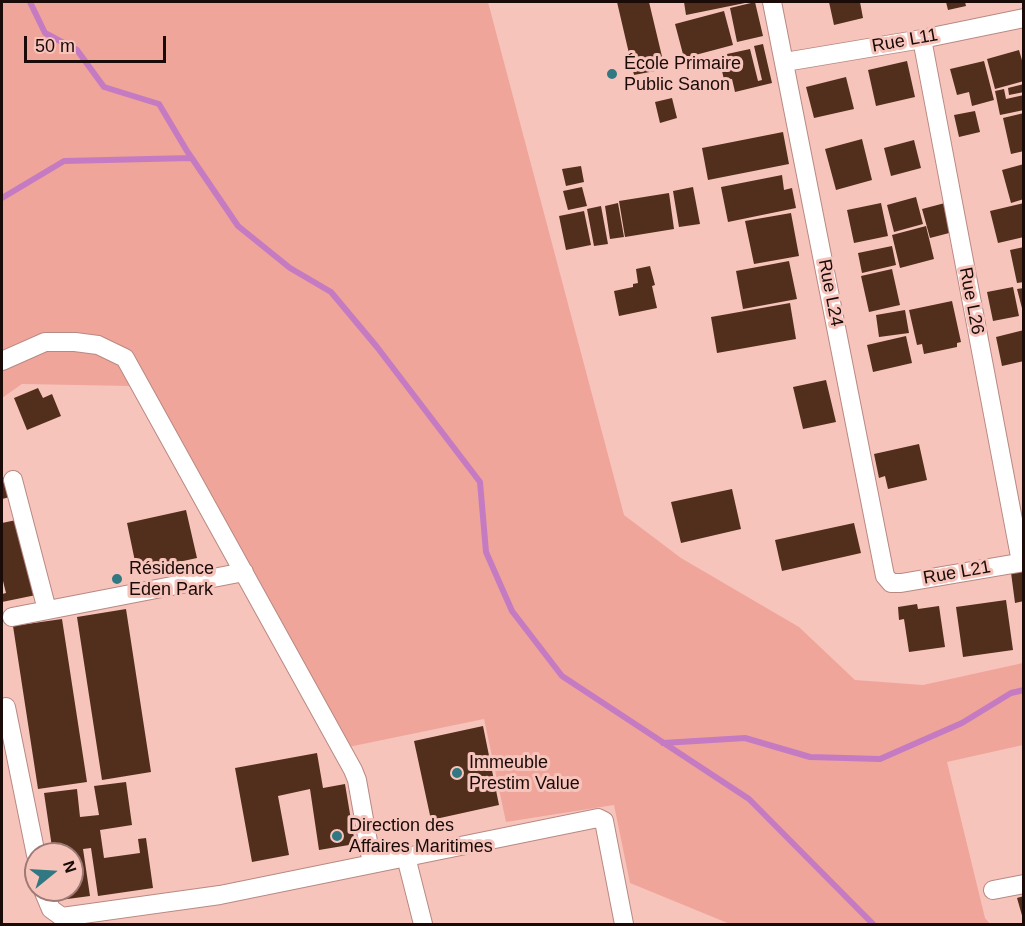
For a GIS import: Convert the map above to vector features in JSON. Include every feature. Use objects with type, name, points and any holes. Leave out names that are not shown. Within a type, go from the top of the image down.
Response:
[{"type":"street","name":"Rue L24","points":[[772,2],[885,576],[891,583]]},
{"type":"street","name":"Rue L11","points":[[785,62],[922,39],[1023,18]]},
{"type":"street","name":"Rue L26","points":[[922,39],[1022,562]]},
{"type":"street","points":[[2,361],[45,342],[98,345],[125,358],[353,770],[357,780],[372,864]]},
{"type":"street","points":[[13,480],[46,610]]},
{"type":"street","name":"Rue L21","points":[[891,583],[1022,562]]},
{"type":"street","points":[[12,617],[244,572]]},
{"type":"street","points":[[6,707],[33,842]]},
{"type":"street","points":[[48,902],[51,909],[62,917],[220,895],[601,818],[604,821],[624,924]]},
{"type":"street","points":[[406,857],[423,924]]},
{"type":"street","points":[[993,890],[1023,884]]},
{"type":"shaded area","points":[[2,2],[488,2],[624,515],[681,558],[799,627],[855,680],[923,685],[1023,663],[1023,745],[947,762],[985,918],[990,924],[730,924],[630,883],[614,805],[506,822],[484,719],[334,750],[131,386],[22,384],[2,398]]},
{"type":"building","points":[[617,2],[649,2],[665,69],[634,75]]},
{"type":"building","points":[[684,2],[745,2],[745,3],[686,15]]},
{"type":"building","points":[[755,2],[763,36],[737,42],[730,8]]},
{"type":"building","points":[[829,2],[860,2],[863,18],[834,25]]},
{"type":"building","points":[[946,2],[965,2],[966,6],[948,10]]},
{"type":"building","points":[[724,11],[733,45],[684,58],[675,24]]},
{"type":"building","points":[[763,44],[772,83],[735,92],[732,79],[724,80],[721,66],[729,64],[727,54],[750,49],[758,81],[762,80],[754,46]]},
{"type":"building","points":[[1019,50],[1024,67],[1024,81],[995,89],[987,59]]},
{"type":"building","points":[[907,61],[915,97],[876,106],[868,70]]},
{"type":"building","points":[[984,61],[994,100],[972,106],[969,92],[957,95],[950,69]]},
{"type":"building","points":[[846,77],[854,109],[814,118],[806,87]]},
{"type":"building","points":[[1024,84],[1024,92],[1009,95],[1008,88]]},
{"type":"building","points":[[1004,89],[1006,99],[1024,95],[1024,110],[1000,115],[995,91]]},
{"type":"building","points":[[672,98],[677,118],[660,123],[655,102]]},
{"type":"building","points":[[975,111],[980,132],[959,137],[954,115]]},
{"type":"building","points":[[1024,113],[1024,151],[1011,154],[1003,118]]},
{"type":"building","points":[[783,132],[789,164],[708,180],[702,148]]},
{"type":"building","points":[[862,139],[872,180],[836,190],[825,149]]},
{"type":"building","points":[[914,140],[921,168],[891,176],[884,148]]},
{"type":"building","points":[[1024,164],[1024,199],[1011,203],[1002,170]]},
{"type":"building","points":[[581,166],[584,182],[566,186],[562,169]]},
{"type":"building","points":[[782,175],[784,190],[792,188],[796,208],[728,222],[721,187]]},
{"type":"building","points":[[582,187],[587,206],[568,210],[563,191]]},
{"type":"building","points":[[693,187],[700,224],[679,227],[673,191]]},
{"type":"building","points":[[669,193],[674,229],[625,237],[619,201]]},
{"type":"building","points":[[916,197],[923,224],[894,232],[887,205]]},
{"type":"building","points":[[618,203],[624,237],[610,239],[605,206]]},
{"type":"building","points":[[881,203],[888,236],[854,243],[847,210]]},
{"type":"building","points":[[945,203],[953,232],[930,238],[922,209]]},
{"type":"building","points":[[1024,203],[1024,237],[998,243],[990,211]]},
{"type":"building","points":[[601,206],[608,244],[594,246],[587,209]]},
{"type":"building","points":[[584,211],[591,245],[566,250],[559,216]]},
{"type":"building","points":[[791,213],[799,256],[754,264],[745,221]]},
{"type":"building","points":[[926,226],[934,259],[900,268],[892,235]]},
{"type":"building","points":[[892,246],[896,265],[862,273],[858,253]]},
{"type":"building","points":[[1024,247],[1024,282],[1017,283],[1010,250]]},
{"type":"building","points":[[789,261],[797,299],[743,309],[736,271]]},
{"type":"building","points":[[650,266],[655,285],[652,286],[657,308],[619,316],[614,291],[633,287],[633,284],[638,283],[636,269]]},
{"type":"building","points":[[892,269],[900,305],[869,312],[861,276]]},
{"type":"building","points":[[1013,287],[1019,316],[993,321],[987,292]]},
{"type":"building","points":[[1024,288],[1024,312],[1023,312],[1017,289]]},
{"type":"building","points":[[952,301],[961,342],[957,343],[957,347],[924,354],[922,344],[917,345],[909,310]]},
{"type":"building","points":[[790,303],[796,339],[717,353],[711,317]]},
{"type":"building","points":[[905,310],[909,333],[879,337],[876,315]]},
{"type":"building","points":[[1024,330],[1024,361],[1002,366],[996,337]]},
{"type":"building","points":[[906,336],[912,363],[873,372],[867,345]]},
{"type":"building","points":[[826,380],[836,422],[803,429],[793,387]]},
{"type":"building","points":[[38,388],[43,398],[52,394],[61,416],[27,430],[14,398]]},
{"type":"building","points":[[919,444],[927,480],[888,489],[885,476],[879,478],[874,454]]},
{"type":"building","points":[[5,477],[10,497],[2,499],[2,478]]},
{"type":"building","points":[[732,489],[741,529],[681,543],[671,502]]},
{"type":"building","points":[[186,510],[197,558],[137,571],[127,523]]},
{"type":"building","points":[[21,519],[36,595],[2,602],[2,594],[6,593],[2,582],[2,523]]},
{"type":"building","points":[[854,523],[861,553],[782,571],[775,540]]},
{"type":"building","points":[[1024,563],[1024,601],[1015,603],[1010,565]]},
{"type":"building","points":[[1006,600],[1013,650],[963,657],[956,607]]},
{"type":"building","points":[[917,604],[918,609],[939,606],[945,647],[909,652],[904,619],[899,620],[898,607]]},
{"type":"building","points":[[126,609],[151,772],[102,780],[77,617]]},
{"type":"building","points":[[62,619],[87,782],[38,789],[13,626]]},
{"type":"building","name":"Immeuble Prestim Value","points":[[483,726],[499,805],[431,820],[414,741]]},
{"type":"building","points":[[317,753],[323,788],[345,784],[355,844],[319,850],[310,789],[278,796],[289,855],[252,862],[235,768]]},
{"type":"building","points":[[126,782],[132,825],[100,830],[104,858],[140,853],[138,839],[146,838],[153,888],[98,896],[91,848],[84,849],[84,842],[51,842],[44,793],[77,789],[80,817],[99,815],[94,786]]},
{"type":"building","points":[[84,856],[90,896],[84,897]]},
{"type":"building","points":[[1024,896],[1024,919],[1023,919],[1017,898]]},
{"type":"waterway","points":[[30,2],[45,33],[77,50],[104,87],[159,104],[187,151],[238,226],[290,268],[331,292],[377,347],[480,482],[486,552],[512,611],[562,676],[749,799],[873,924]]},
{"type":"waterway","points":[[2,198],[64,161],[191,158]]},
{"type":"waterway","points":[[663,743],[745,738],[810,757],[880,759],[962,723],[1011,693],[1024,690]]},
{"type":"place","name":"École Primaire Public Sanon","points":[[612,74]]},
{"type":"place","name":"Résidence Eden Park","points":[[117,579]]},
{"type":"place","name":"Immeuble Prestim Value","points":[[457,773]]},
{"type":"place","name":"Direction des Affaires Maritimes","points":[[337,836]]}]
